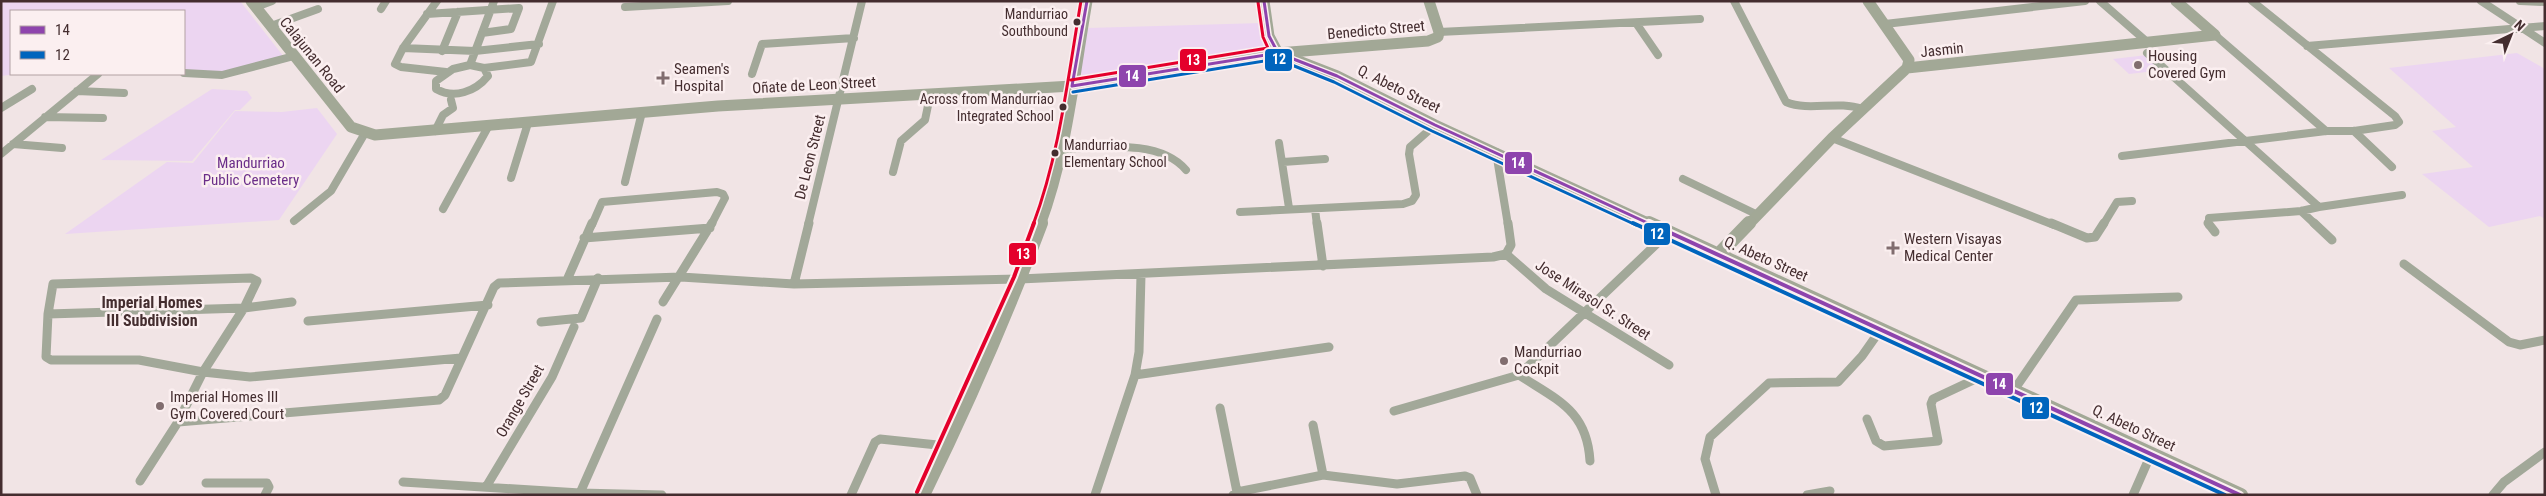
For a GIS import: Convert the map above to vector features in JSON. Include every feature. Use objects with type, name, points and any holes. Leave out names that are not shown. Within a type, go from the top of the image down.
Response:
[{"type":"main road","points":[[923,495],[947,446],[1020,279],[1050,198],[1062,149],[1086,1]]},
{"type":"main road","points":[[1264,1],[1269,36],[1278,53]]},
{"type":"main road","name":"Benedicto Street","points":[[1278,53],[1428,41],[1438,37],[1439,32],[1429,1]]},
{"type":"main road","points":[[1868,1],[1886,24],[1909,60],[1907,68]]},
{"type":"main road","points":[[2176,1],[2215,35]]},
{"type":"main road","name":"Calajunan Road","points":[[253,4],[351,127]]},
{"type":"main road","name":"Jasmin","points":[[1718,255],[1832,138],[1907,68],[2146,47],[2215,35]]},
{"type":"main road","name":"Oñate de Leon Street","points":[[351,127],[374,135],[488,127],[642,112],[838,98],[930,96],[1072,86],[1278,53]]},
{"type":"main road","name":"Q. Abeto Street","points":[[1278,53],[1337,76],[1435,125],[2241,495]]},
{"type":"street","points":[[253,4],[272,1]]},
{"type":"street","points":[[381,9],[386,1]]},
{"type":"street","points":[[437,1],[403,48],[396,60],[396,66],[446,72],[470,66],[484,68],[529,64],[539,44],[553,1]]},
{"type":"street","points":[[470,66],[494,1]]},
{"type":"street","points":[[625,7],[728,1]]},
{"type":"street","name":"De Leon Street","points":[[794,284],[862,1]]},
{"type":"street","points":[[1734,1],[1786,102],[1797,106],[1844,102],[1862,109]]},
{"type":"street","points":[[1886,24],[2085,1]]},
{"type":"street","points":[[2100,1],[2243,140],[2319,207]]},
{"type":"street","points":[[2122,156],[2326,131],[2354,131],[2395,125],[2400,122],[2252,1]]},
{"type":"street","points":[[2482,1],[2545,42]]},
{"type":"street","points":[[2520,1],[2545,2]]},
{"type":"street","points":[[427,14],[517,7],[519,9],[511,29],[482,33]]},
{"type":"street","points":[[271,26],[318,9]]},
{"type":"street","points":[[442,51],[458,12]]},
{"type":"street","points":[[1439,32],[1700,19]]},
{"type":"street","points":[[1636,23],[1658,55]]},
{"type":"street","points":[[2307,46],[2545,26]]},
{"type":"street","points":[[2215,35],[2326,131]]},
{"type":"street","points":[[752,74],[762,44],[854,38]]},
{"type":"street","points":[[403,48],[475,51],[539,44]]},
{"type":"street","points":[[185,73],[222,75],[294,56]]},
{"type":"street","points":[[436,131],[443,115],[442,109],[452,97],[470,90],[484,81],[487,72],[484,68]]},
{"type":"street","points":[[446,72],[436,81],[436,89],[452,97]]},
{"type":"street","points":[[1,154],[97,75]]},
{"type":"street","points":[[1,108],[32,88]]},
{"type":"street","points":[[77,91],[124,93]]},
{"type":"street","points":[[893,172],[901,141],[926,120],[930,96]]},
{"type":"street","points":[[625,182],[642,112]]},
{"type":"street","points":[[45,117],[103,118]]},
{"type":"street","points":[[511,178],[528,123]]},
{"type":"street","points":[[1240,212],[1289,208],[1315,209],[1403,204],[1412,201],[1416,195],[1409,154],[1410,147],[1435,125]]},
{"type":"street","points":[[443,209],[488,127]]},
{"type":"street","points":[[2354,131],[2392,167]]},
{"type":"street","points":[[294,221],[331,191],[366,133]]},
{"type":"street","points":[[1832,138],[1916,169],[2087,238],[2095,237],[2117,202],[2132,201]]},
{"type":"street","points":[[1279,143],[1289,208]]},
{"type":"street","points":[[13,144],[62,148]]},
{"type":"street","points":[[1062,149],[1144,150],[1176,157],[1182,162],[1186,170]]},
{"type":"street","points":[[178,422],[439,400],[445,396],[488,305],[494,287],[499,283],[598,278],[682,277],[794,284],[1020,279],[1141,275],[1493,257],[1506,254],[1511,245],[1511,233],[1507,222],[1496,152]]},
{"type":"street","points":[[1283,162],[1325,159]]},
{"type":"street","points":[[1683,179],[1758,215]]},
{"type":"street","points":[[567,280],[584,238],[602,202],[717,192],[723,194],[725,198],[710,228],[682,277],[663,302]]},
{"type":"street","points":[[2215,232],[2208,223],[2209,218],[2301,211],[2402,195]]},
{"type":"street","points":[[1315,209],[1324,266]]},
{"type":"street","points":[[2301,211],[2332,240]]},
{"type":"street","points":[[584,238],[710,228]]},
{"type":"street","points":[[1394,411],[1519,375],[1669,232]]},
{"type":"street","name":"Jose Mirasol Sr. Street","points":[[1506,254],[1546,289],[1669,365]]},
{"type":"street","points":[[2404,264],[2509,342],[2520,345],[2545,340]]},
{"type":"street","points":[[1095,495],[1135,375],[1139,352],[1141,275]]},
{"type":"street","points":[[140,482],[178,422],[203,372],[244,308],[257,281],[251,278],[52,284],[48,314],[47,359],[139,360],[203,372],[250,377],[462,358]]},
{"type":"street","points":[[541,322],[581,318],[598,278]]},
{"type":"street","points":[[2014,390],[2076,300],[2178,297]]},
{"type":"street","points":[[48,314],[244,308],[292,302]]},
{"type":"street","points":[[308,321],[488,305]]},
{"type":"street","points":[[580,493],[657,319]]},
{"type":"street","name":"Orange Street","points":[[486,487],[552,377],[574,327]]},
{"type":"street","points":[[1716,495],[1706,470],[1707,444],[1710,437],[1769,383],[1838,382],[1862,356],[1881,329]]},
{"type":"street","points":[[1135,375],[1328,347]]},
{"type":"street","points":[[1519,375],[1580,419],[1587,430],[1590,461]]},
{"type":"street","points":[[1867,419],[1876,441],[1884,446],[1938,441],[1939,438],[1931,404],[1932,399],[1982,376]]},
{"type":"street","points":[[1220,408],[1235,493],[1323,475],[1397,484],[1465,476],[1470,478],[1477,495]]},
{"type":"street","points":[[1313,425],[1323,475]]},
{"type":"street","points":[[851,495],[875,442],[880,439],[947,446]]},
{"type":"street","points":[[2492,495],[2504,482],[2545,452]]},
{"type":"street","points":[[2133,495],[2151,454]]},
{"type":"street","points":[[404,482],[580,493],[662,495]]},
{"type":"street","points":[[206,483],[267,483],[269,487],[265,495]]},
{"type":"street","points":[[1806,495],[1830,491]]},
{"type":"green space","points":[[1,1],[240,1],[284,57],[220,73],[185,71],[185,10],[10,10],[10,75],[1,76]]},
{"type":"green space","points":[[1262,23],[1268,49],[1101,77],[1089,78],[1080,74],[1088,28]]},
{"type":"green space","points":[[2517,53],[2545,69],[2545,219],[2540,216],[2489,227],[2422,174],[2473,167],[2432,131],[2456,127],[2389,68]]},
{"type":"green space","name":"Housing Covered Gym","points":[[2147,55],[2164,70],[2129,74],[2113,59]]},
{"type":"green space","points":[[212,89],[247,91],[252,98],[240,110],[235,110],[192,161],[101,160]]},
{"type":"green space","name":"Mandurriao Public Cemetery","points":[[317,108],[337,134],[279,220],[65,234],[167,162],[193,163],[235,111],[282,112]]},
{"type":"transit line","name":"13","points":[[917,492],[941,443],[1014,277],[1044,196],[1056,148],[1081,1]]},
{"type":"transit line","name":"14","points":[[1087,1],[1072,86],[1278,53]]},
{"type":"transit line","name":"14","points":[[1264,1],[1269,36],[1278,53]]},
{"type":"transit line","name":"13","points":[[1071,80],[1268,48],[1263,37],[1258,2]]},
{"type":"transit line","name":"14","points":[[1278,53],[1337,76],[1435,125],[2240,495]]},
{"type":"transit line","name":"12","points":[[1073,92],[1277,59],[1334,82],[1432,131],[2225,495]]},
{"type":"place","name":"Mandurriao Southbound","points":[[1077,22]]},
{"type":"place","name":"Housing Covered Gym","points":[[2138,65]]},
{"type":"place","name":"Seamen's Hospital","points":[[663,78]]},
{"type":"place","name":"Across from Mandurriao Integrated School","points":[[1063,107]]},
{"type":"place","name":"Mandurriao Elementary School","points":[[1055,153]]},
{"type":"place","name":"Western Visayas Medical Center","points":[[1893,248]]},
{"type":"place","name":"Mandurriao Cockpit","points":[[1504,361]]},
{"type":"place","name":"Imperial Homes III Gym Covered Court","points":[[160,406]]},
{"type":"district","name":"Imperial Homes III Subdivision","points":[[152,311]]}]
